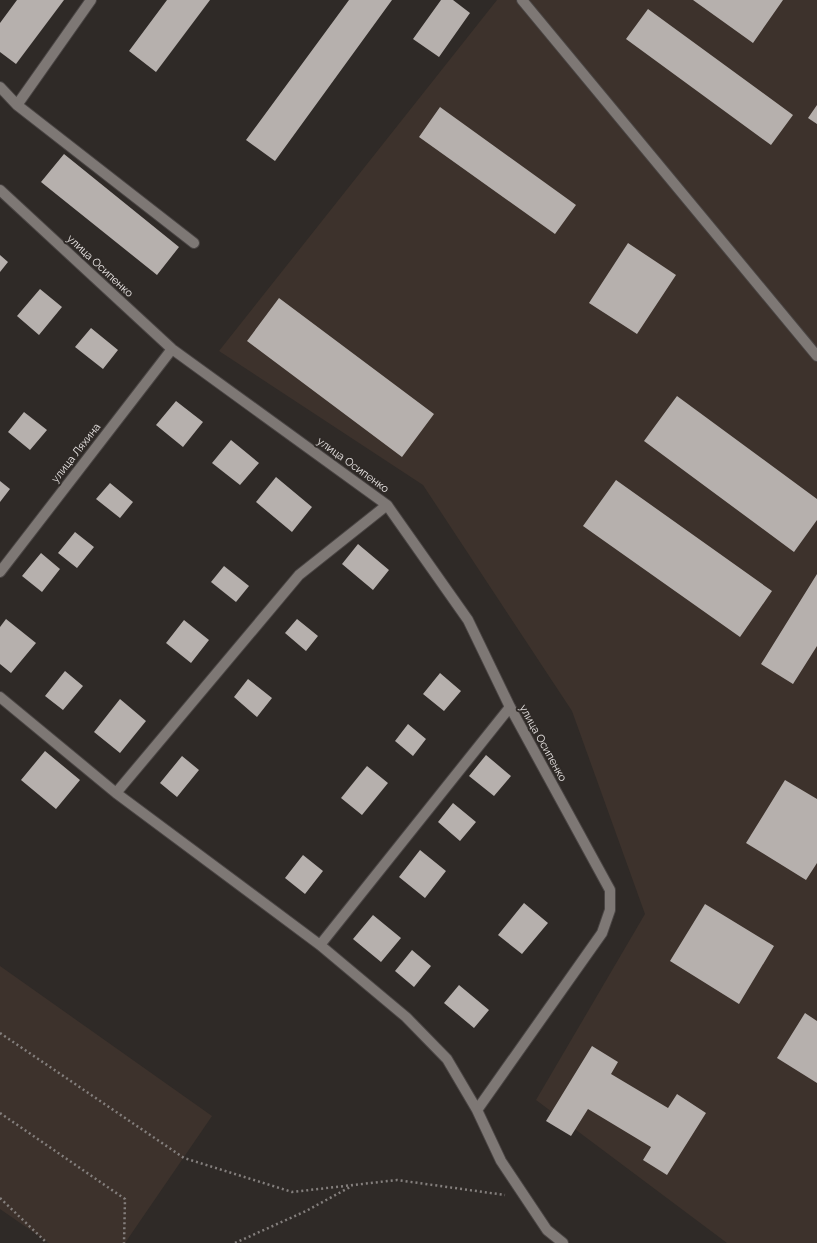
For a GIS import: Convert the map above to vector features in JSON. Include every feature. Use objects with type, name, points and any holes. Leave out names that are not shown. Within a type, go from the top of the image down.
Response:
[{"type":"street","points":[[17,104],[91,0]]},
{"type":"street","points":[[522,0],[817,356]]},
{"type":"street","points":[[0,87],[17,104],[194,243]]},
{"type":"street","name":"улица Осипенко","points":[[1,191],[172,349],[387,505],[468,620],[510,706],[610,890],[610,910],[602,933],[477,1110]]},
{"type":"street","name":"улица Ляхина","points":[[0,572],[172,349]]},
{"type":"street","points":[[116,793],[299,575],[387,505]]},
{"type":"street","points":[[0,697],[116,793],[320,945],[406,1017],[447,1059],[477,1110],[502,1161],[525,1198],[547,1230],[563,1243]]},
{"type":"street","points":[[320,945],[510,706]]},
{"type":"path","points":[[0,1033],[184,1158],[292,1192],[397,1180],[525,1198]]},
{"type":"path","points":[[0,1113],[125,1199],[124,1243]]},
{"type":"path","points":[[235,1243],[306,1212],[354,1185]]},
{"type":"path","points":[[0,1198],[47,1243]]},
{"type":"shaded area","points":[[497,0],[817,0],[817,1243],[727,1243],[536,1100],[645,914],[572,711],[423,485],[219,351]]},
{"type":"shaded area","points":[[0,966],[212,1116],[125,1243],[49,1243],[0,1209]]},
{"type":"building","points":[[17,0],[64,0],[16,64],[0,52],[0,23]]},
{"type":"building","points":[[167,0],[210,0],[156,72],[129,51]]},
{"type":"building","points":[[349,0],[392,0],[275,161],[246,140]]},
{"type":"building","points":[[441,0],[453,0],[470,13],[439,57],[413,39]]},
{"type":"building","points":[[693,0],[783,0],[753,43]]},
{"type":"building","points":[[648,9],[793,115],[771,145],[626,39]]},
{"type":"building","points":[[817,105],[817,124],[808,118]]},
{"type":"building","points":[[440,107],[576,205],[555,234],[419,137]]},
{"type":"building","points":[[64,154],[179,247],[157,275],[41,182]]},
{"type":"building","points":[[628,243],[676,275],[637,334],[589,303]]},
{"type":"building","points":[[0,255],[8,262],[0,272]]},
{"type":"building","points":[[40,289],[62,307],[39,335],[17,316]]},
{"type":"building","points":[[279,298],[434,414],[402,457],[247,341]]},
{"type":"building","points":[[91,328],[118,350],[103,369],[75,347]]},
{"type":"building","points":[[677,396],[817,499],[817,520],[794,552],[644,441]]},
{"type":"building","points":[[176,401],[203,422],[183,447],[156,425]]},
{"type":"building","points":[[24,412],[47,430],[30,450],[8,432]]},
{"type":"building","points":[[231,440],[259,463],[240,485],[212,463]]},
{"type":"building","points":[[276,477],[312,507],[292,532],[256,502]]},
{"type":"building","points":[[616,480],[772,591],[740,637],[583,526]]},
{"type":"building","points":[[0,481],[10,489],[0,502]]},
{"type":"building","points":[[110,483],[133,502],[120,518],[96,499]]},
{"type":"building","points":[[75,532],[94,547],[77,568],[58,553]]},
{"type":"building","points":[[358,544],[389,570],[373,590],[342,564]]},
{"type":"building","points":[[41,553],[60,569],[42,592],[22,576]]},
{"type":"building","points":[[224,566],[249,586],[236,602],[211,582]]},
{"type":"building","points":[[817,574],[817,646],[793,684],[761,664]]},
{"type":"building","points":[[6,619],[36,643],[11,673],[0,664],[0,627]]},
{"type":"building","points":[[297,619],[318,636],[306,651],[285,633]]},
{"type":"building","points":[[184,620],[209,640],[191,663],[166,643]]},
{"type":"building","points":[[65,671],[83,686],[63,710],[45,696]]},
{"type":"building","points":[[440,673],[461,691],[444,711],[423,694]]},
{"type":"building","points":[[248,679],[272,698],[257,717],[234,697]]},
{"type":"building","points":[[120,699],[146,721],[120,753],[94,732]]},
{"type":"building","points":[[408,724],[426,739],[413,756],[395,741]]},
{"type":"building","points":[[45,751],[80,780],[56,809],[21,780]]},
{"type":"building","points":[[486,755],[511,776],[494,796],[469,776]]},
{"type":"building","points":[[182,756],[199,770],[177,797],[160,783]]},
{"type":"building","points":[[367,766],[388,783],[362,815],[341,798]]},
{"type":"building","points":[[785,780],[817,799],[817,863],[806,880],[746,843]]},
{"type":"building","points":[[453,803],[476,822],[460,841],[438,822]]},
{"type":"building","points":[[420,850],[446,871],[425,898],[399,877]]},
{"type":"building","points":[[303,855],[323,871],[305,894],[285,878]]},
{"type":"building","points":[[524,903],[548,923],[522,954],[498,935]]},
{"type":"building","points":[[705,904],[774,946],[739,1004],[670,961]]},
{"type":"building","points":[[373,915],[401,938],[381,962],[353,939]]},
{"type":"building","points":[[412,950],[431,966],[414,987],[395,971]]},
{"type":"building","points":[[459,985],[489,1010],[474,1028],[444,1003]]},
{"type":"building","points":[[805,1013],[817,1021],[817,1083],[777,1058]]},
{"type":"building","points":[[592,1046],[618,1062],[611,1074],[668,1108],[677,1094],[706,1113],[667,1175],[643,1160],[651,1147],[588,1109],[571,1136],[546,1121]]}]
